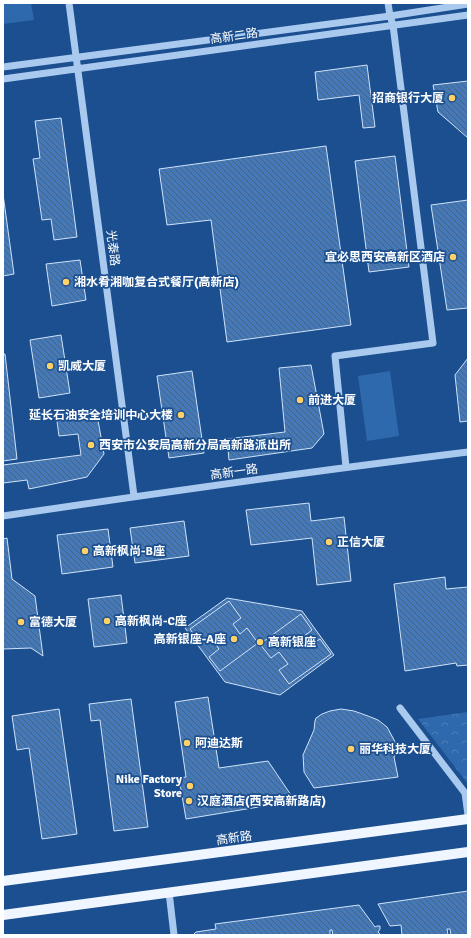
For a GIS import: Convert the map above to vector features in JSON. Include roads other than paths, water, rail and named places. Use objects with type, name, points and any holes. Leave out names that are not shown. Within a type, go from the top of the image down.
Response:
[{"type":"main road","name":"高新路","points":[[3,881],[468,818]]},
{"type":"main road","points":[[3,915],[468,852]]},
{"type":"street","name":"光泰路","points":[[69,3],[134,496]]},
{"type":"street","points":[[346,467],[335,356],[433,343],[394,26],[390,16],[388,3]]},
{"type":"street","name":"高新二路","points":[[3,67],[390,16],[468,4]]},
{"type":"street","name":"高新二路","points":[[3,79],[468,15]]},
{"type":"street","name":"高新一路","points":[[3,516],[134,496],[468,452]]},
{"type":"street","points":[[400,708],[465,793],[468,815]]},
{"type":"street","points":[[169,892],[174,935]]},
{"type":"place","name":"招商银行大厦","points":[[452,98]]},
{"type":"place","name":"宜必思西安高新区酒店","points":[[453,257]]},
{"type":"place","name":"湘水肴湘咖复合式餐厅(高新店)","points":[[66,282]]},
{"type":"place","name":"凯威大厦","points":[[50,366]]},
{"type":"place","name":"前进大厦","points":[[300,400]]},
{"type":"place","name":"延长石油安全培训中心大楼","points":[[181,415]]},
{"type":"place","name":"西安市公安局高新分局高新路派出所","points":[[91,445]]},
{"type":"place","name":"正信大厦","points":[[329,542]]},
{"type":"place","name":"高新枫尚-B座","points":[[85,551]]},
{"type":"place","name":"高新枫尚-C座","points":[[107,621]]},
{"type":"place","name":"富德大厦","points":[[21,622]]},
{"type":"place","name":"高新银座-A座","points":[[234,639]]},
{"type":"place","name":"高新银座","points":[[260,642]]},
{"type":"place","name":"阿迪达斯","points":[[187,743]]},
{"type":"place","name":"丽华科技大厦","points":[[351,749]]},
{"type":"place","name":"Nike Factory Store","points":[[190,786]]},
{"type":"place","name":"汉庭酒店(西安高新路店)","points":[[189,801]]}]
